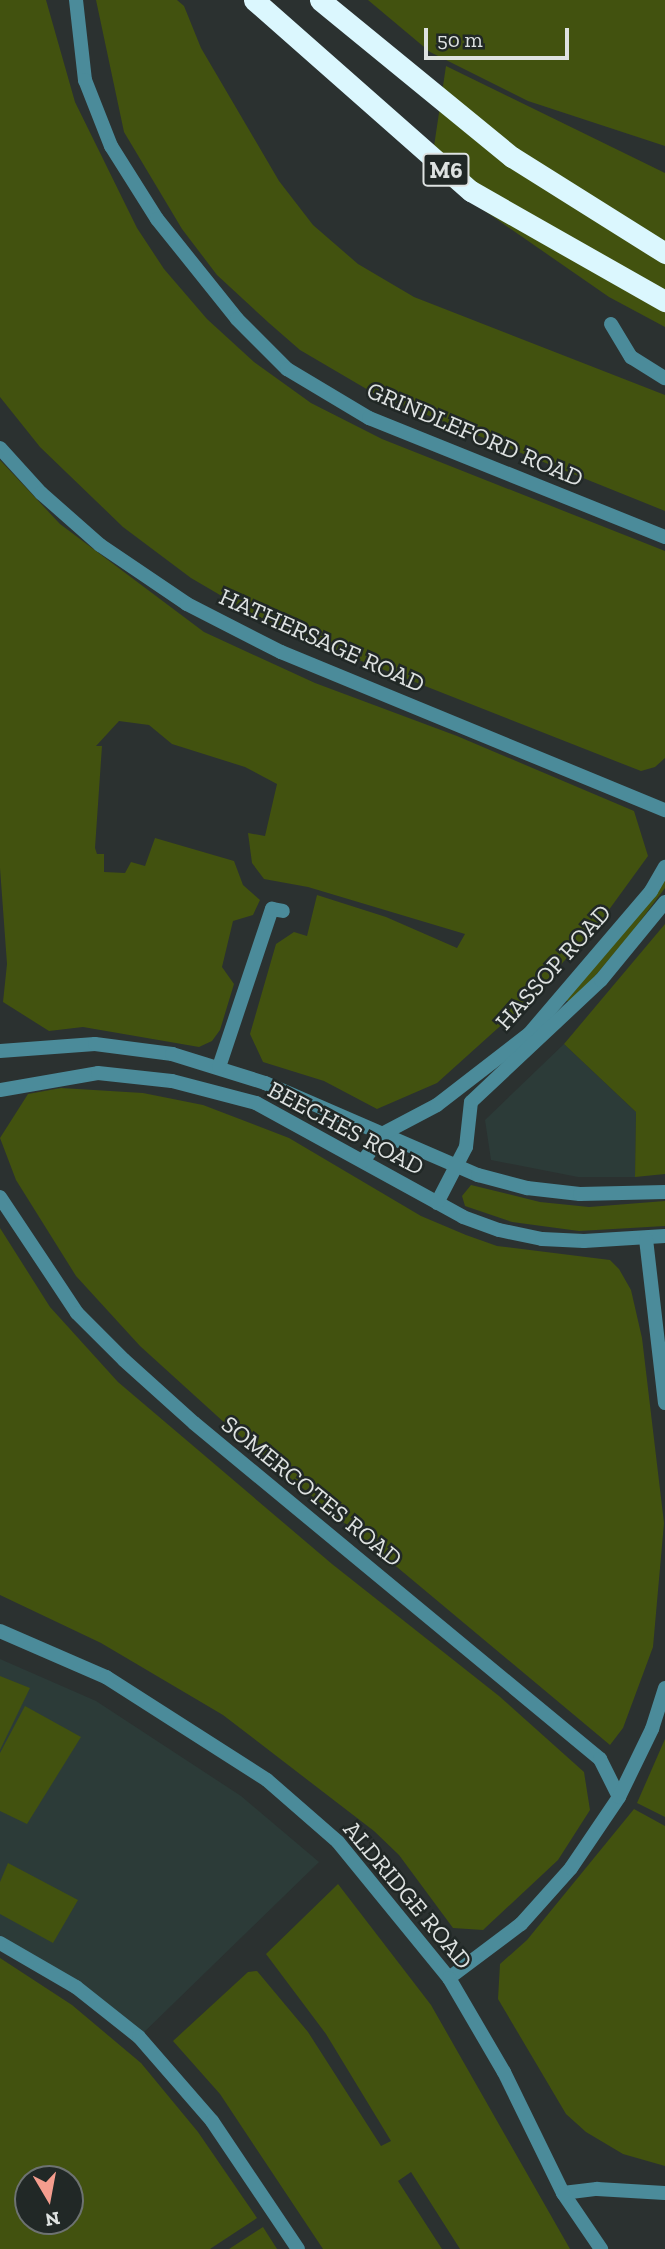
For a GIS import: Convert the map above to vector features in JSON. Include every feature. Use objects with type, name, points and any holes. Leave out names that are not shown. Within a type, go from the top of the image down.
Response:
[{"type":"highway","name":"M6","points":[[254,0],[471,191],[665,301]]},
{"type":"highway","name":"M6","points":[[320,0],[512,157],[665,253]]},
{"type":"street","name":"GRINDLEFORD ROAD","points":[[76,0],[85,80],[111,146],[158,219],[237,319],[287,369],[369,418],[665,537]]},
{"type":"street","points":[[611,324],[631,357],[665,378]]},
{"type":"street","name":"HATHERSAGE ROAD","points":[[0,448],[41,494],[100,545],[187,604],[281,652],[665,810]]},
{"type":"street","name":"HASSOP ROAD","points":[[363,1161],[384,1133],[438,1105],[528,1034],[634,912],[665,867]]},
{"type":"street","name":"HASSOP ROAD","points":[[437,1203],[466,1147],[471,1102],[601,980],[665,902]]},
{"type":"street","points":[[219,1067],[272,909],[283,911]]},
{"type":"street","name":"BEECHES ROAD","points":[[0,1051],[95,1044],[172,1054],[219,1067],[384,1133],[458,1166],[527,1188],[580,1194],[665,1192]]},
{"type":"street","name":"BEECHES ROAD","points":[[0,1090],[98,1073],[172,1081],[256,1104],[463,1217],[542,1239],[646,1239],[665,1236]]},
{"type":"street","name":"SOMERCOTES ROAD","points":[[0,1197],[77,1312],[124,1360],[600,1759],[619,1797]]},
{"type":"street","points":[[646,1239],[665,1403]]},
{"type":"street","name":"ALDRIDGE ROAD","points":[[0,1631],[106,1677],[267,1780],[338,1842],[449,1978],[504,2072],[563,2193],[601,2249]]},
{"type":"street","points":[[449,1978],[521,1924],[571,1868],[619,1797],[652,1729],[665,1688]]},
{"type":"street","points":[[0,1943],[76,1987],[139,2037],[212,2121],[298,2249]]},
{"type":"street","points":[[563,2193],[597,2189],[665,2193]]},
{"type":"shaded area","points":[[564,1044],[636,1112],[635,1177],[578,1177],[491,1160],[485,1120]]},
{"type":"shaded area","points":[[0,1659],[96,1701],[241,1796],[319,1862],[139,2037],[0,1943]]},
{"type":"green space","points":[[0,0],[46,0],[75,102],[137,228],[164,269],[207,319],[254,362],[311,403],[382,439],[665,551],[665,758],[655,767],[641,771],[293,634],[249,612],[191,578],[123,527],[40,447],[0,397]]},
{"type":"green space","points":[[96,0],[177,0],[184,6],[201,48],[279,181],[313,225],[358,264],[414,297],[665,395],[665,511],[375,394],[300,350],[269,323],[217,275],[182,229],[124,132]]},
{"type":"green space","points":[[368,0],[665,0],[665,146],[528,101],[430,52]]},
{"type":"green space","points":[[446,66],[665,173],[665,327],[609,297],[430,173]]},
{"type":"green space","points":[[0,460],[60,524],[204,632],[315,683],[457,736],[634,811],[648,856],[603,918],[528,1001],[437,1083],[377,1109],[324,1081],[263,1062],[250,1034],[276,944],[294,932],[307,936],[317,895],[386,917],[457,948],[465,934],[308,887],[264,879],[252,863],[248,833],[265,836],[277,784],[245,767],[172,744],[149,725],[119,721],[96,746],[102,746],[95,848],[97,854],[104,854],[104,872],[125,873],[131,862],[145,866],[155,838],[234,861],[243,885],[260,900],[253,915],[233,921],[222,967],[234,984],[220,1030],[212,1041],[199,1047],[83,1027],[49,1031],[3,1002],[7,964],[0,868]]},
{"type":"green space","points":[[665,875],[665,888],[632,932],[584,989],[570,1002],[565,1000]]},
{"type":"green space","points":[[665,924],[665,1174],[635,1177],[636,1112],[564,1044]]},
{"type":"green space","points":[[61,1088],[143,1093],[203,1105],[289,1138],[421,1216],[466,1235],[497,1246],[610,1260],[619,1269],[631,1290],[642,1338],[664,1523],[653,1647],[623,1728],[610,1745],[227,1425],[140,1346],[76,1276],[16,1180],[0,1138],[28,1094]]},
{"type":"green space","points":[[471,1185],[540,1202],[589,1207],[665,1201],[665,1226],[579,1231],[512,1222],[465,1206],[462,1196]]},
{"type":"green space","points":[[0,1228],[50,1307],[118,1382],[332,1564],[499,1696],[584,1772],[590,1810],[558,1860],[483,1930],[453,1928],[399,1855],[374,1831],[223,1715],[101,1643],[0,1595]]},
{"type":"green space","points":[[0,1676],[30,1688],[0,1750]]},
{"type":"green space","points":[[25,1706],[81,1737],[27,1824],[0,1811],[0,1753]]},
{"type":"green space","points":[[665,1739],[665,1817],[637,1803]]},
{"type":"green space","points":[[634,1809],[665,1826],[665,2166],[623,2154],[586,2132],[566,2114],[498,1999],[500,1964],[527,1940]]},
{"type":"green space","points":[[8,1863],[78,1900],[53,1943],[0,1914],[0,1882]]},
{"type":"green space","points":[[338,1884],[431,2005],[570,2249],[460,2249],[411,2172],[398,2181],[442,2249],[323,2249],[220,2094],[173,2041],[248,1972],[257,1971],[308,2032],[381,2146],[391,2141],[326,2034],[266,1954]]},
{"type":"green space","points":[[0,1958],[72,2005],[141,2063],[198,2132],[257,2218],[210,2249],[0,2249]]},
{"type":"green space","points":[[263,2227],[277,2249],[229,2249]]}]
